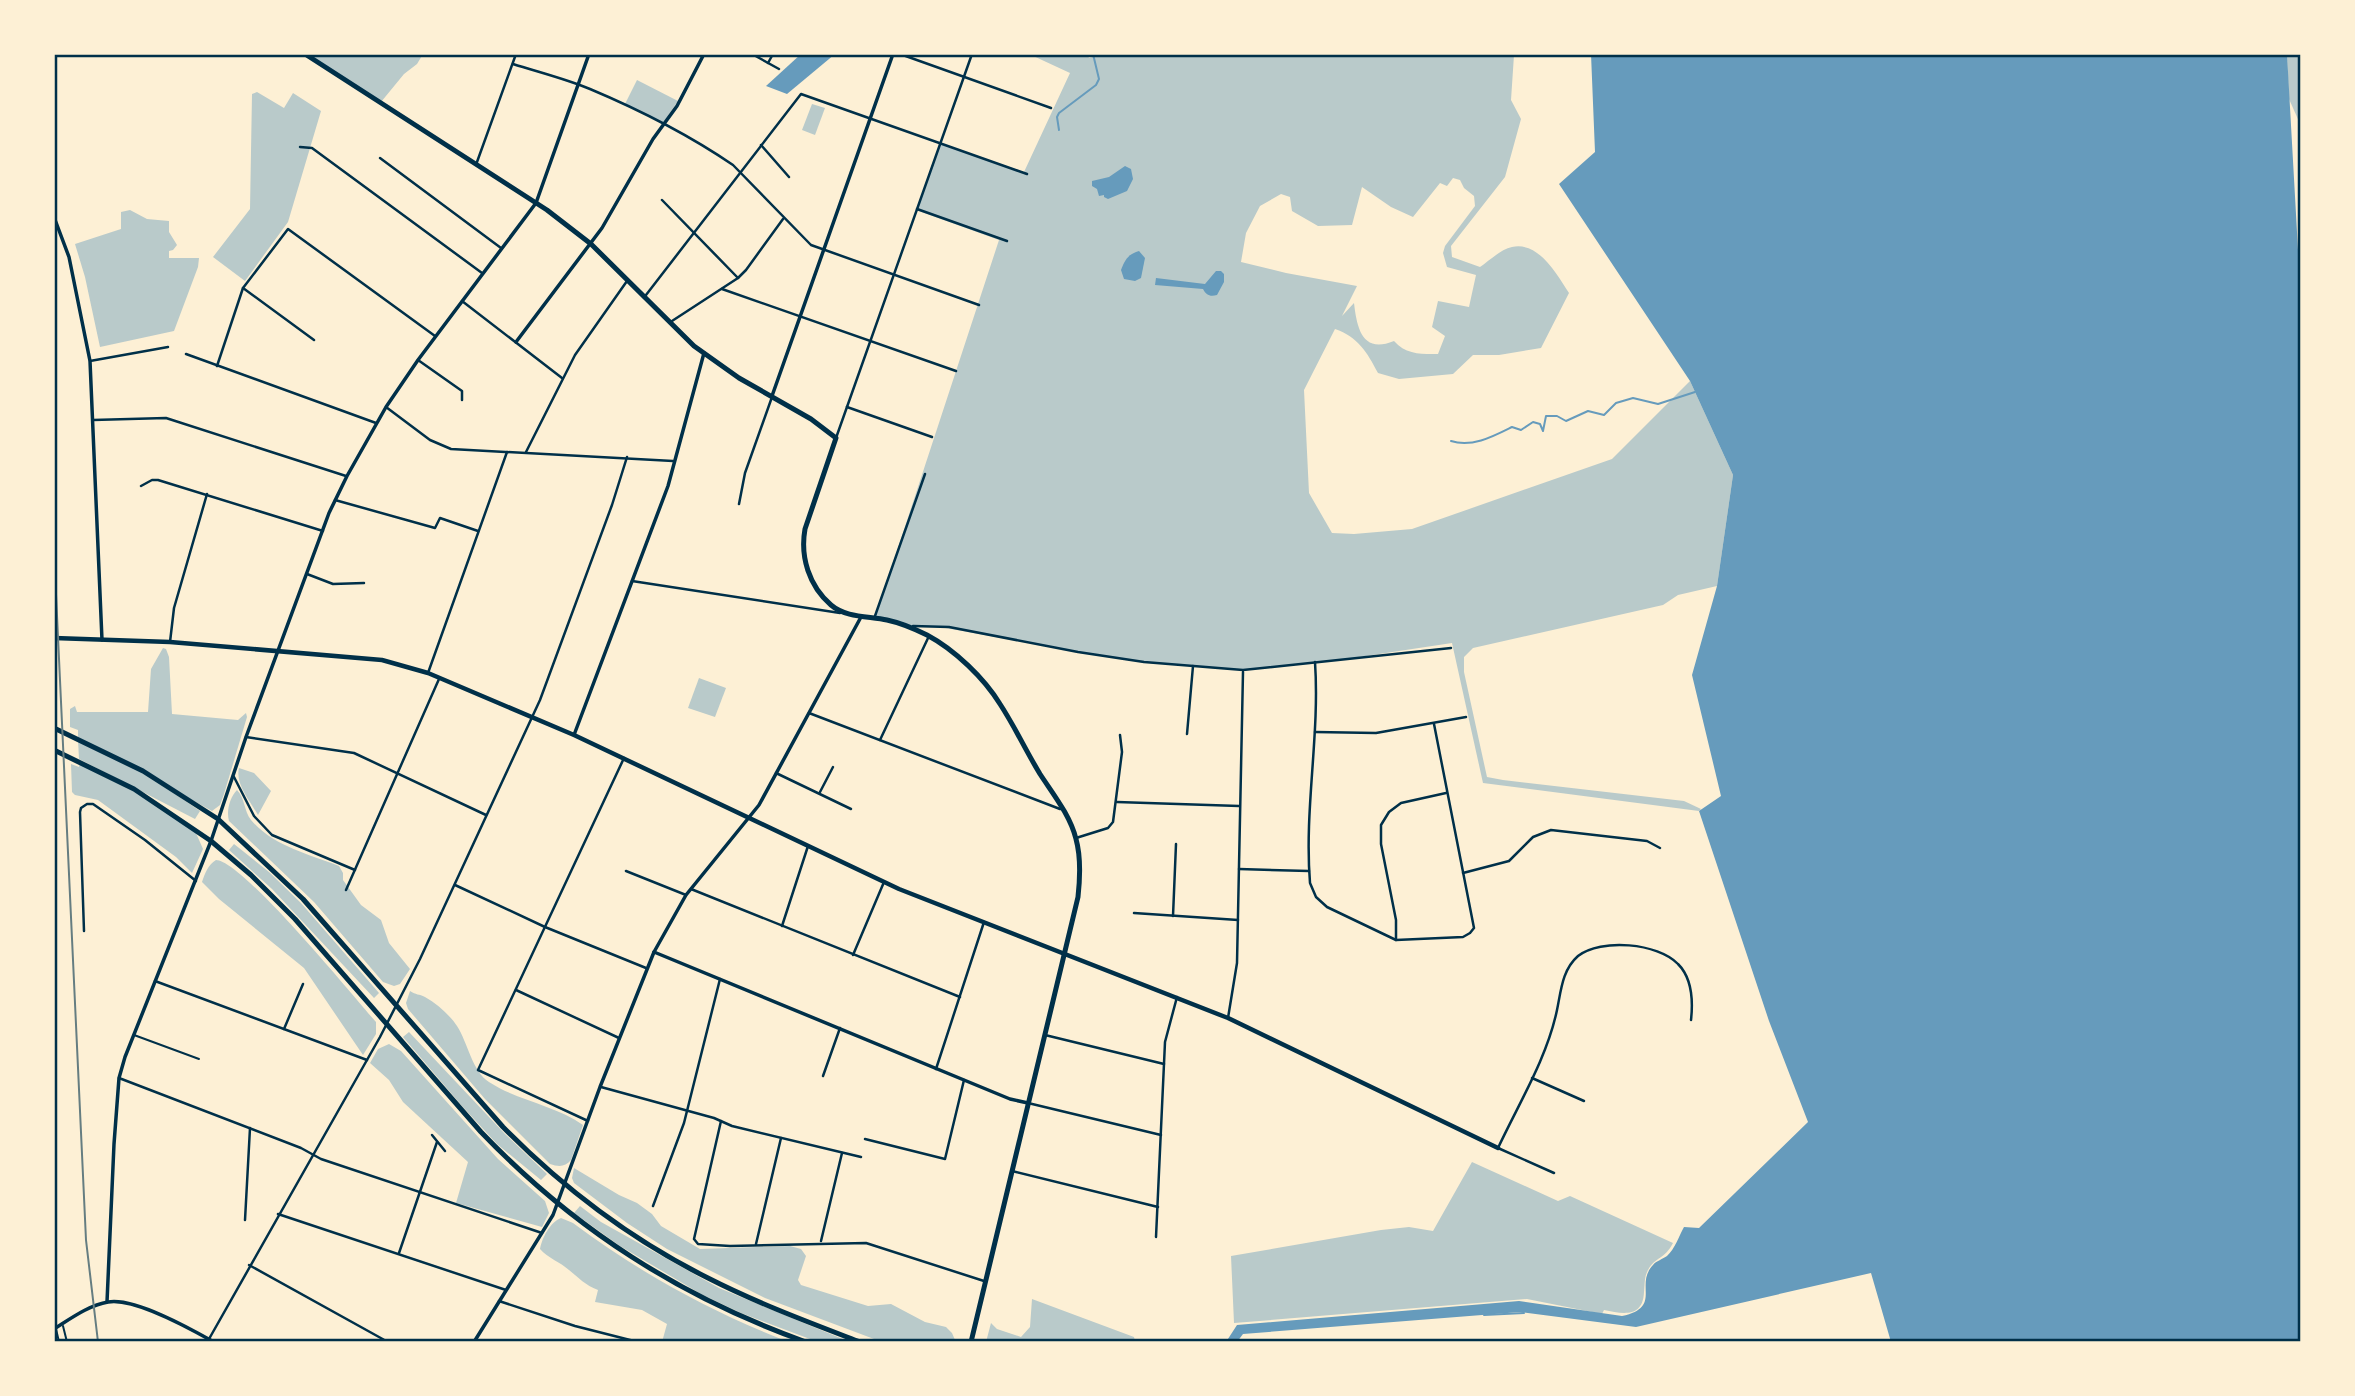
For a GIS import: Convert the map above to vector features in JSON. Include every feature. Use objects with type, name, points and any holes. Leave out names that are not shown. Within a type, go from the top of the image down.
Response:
[{"type":"main road","points":[[305,54],[536,203],[591,244],[669,323],[704,354],[739,378],[811,419],[836,438],[805,528],[802,544],[810,576],[830,604],[846,614],[862,615],[907,626],[929,636],[953,653],[1000,703],[1064,811],[1076,838],[1079,888],[971,1342]]},
{"type":"main road","points":[[54,638],[170,642],[382,660],[428,673],[574,734],[884,882],[1228,1018],[1498,1148]]},
{"type":"main road","points":[[54,728],[144,771],[218,819],[287,882],[503,1127],[565,1184],[637,1238],[706,1278],[766,1306],[860,1342]]},
{"type":"main road","points":[[54,750],[134,789],[211,841],[277,900],[481,1132],[557,1204],[611,1244],[661,1276],[738,1315],[806,1342]]},
{"type":"street","points":[[476,165],[516,54]]},
{"type":"street","points":[[107,1301],[119,1078],[211,841],[276,653],[323,531],[347,476],[386,407],[435,336],[536,203],[589,54]]},
{"type":"street","points":[[516,342],[603,226],[653,139],[677,106],[704,54]]},
{"type":"street","points":[[752,54],[779,68]]},
{"type":"street","points":[[768,63],[773,54]]},
{"type":"street","points":[[739,503],[745,473],[893,54]]},
{"type":"street","points":[[900,54],[1051,108]]},
{"type":"street","points":[[836,438],[972,54]]},
{"type":"street","points":[[513,64],[587,88],[664,124],[720,156],[740,173],[807,243],[979,305]]},
{"type":"street","points":[[644,298],[801,93],[1027,174]]},
{"type":"street","points":[[761,145],[789,177]]},
{"type":"street","points":[[300,147],[312,148],[482,273]]},
{"type":"street","points":[[380,158],[501,248]]},
{"type":"street","points":[[662,200],[738,278]]},
{"type":"street","points":[[917,209],[1007,241]]},
{"type":"street","points":[[54,217],[69,257],[90,361],[102,639]]},
{"type":"street","points":[[669,323],[738,278],[783,219]]},
{"type":"street","points":[[217,366],[243,288],[288,229],[435,336]]},
{"type":"street","points":[[526,452],[585,337],[627,281]]},
{"type":"street","points":[[243,288],[314,340]]},
{"type":"street","points":[[722,289],[956,371]]},
{"type":"street","points":[[462,301],[563,378]]},
{"type":"street","points":[[90,361],[168,346]]},
{"type":"street","points":[[186,354],[376,423]]},
{"type":"street","points":[[574,734],[668,486],[704,354]]},
{"type":"street","points":[[418,360],[462,391],[462,400]]},
{"type":"street","points":[[386,407],[441,446],[461,451],[507,451],[675,461]]},
{"type":"street","points":[[847,407],[932,437]]},
{"type":"street","points":[[93,421],[156,417],[347,476]]},
{"type":"street","points":[[428,673],[507,451]]},
{"type":"street","points":[[208,1339],[367,1060],[455,885],[533,717],[612,505],[627,457]]},
{"type":"street","points":[[875,618],[925,474]]},
{"type":"street","points":[[141,486],[156,479],[323,531]]},
{"type":"street","points":[[170,642],[174,608],[206,494]]},
{"type":"street","points":[[335,500],[435,528],[440,517],[478,531]]},
{"type":"street","points":[[307,574],[333,584],[364,583]]},
{"type":"street","points":[[632,581],[846,614]]},
{"type":"street","points":[[474,1342],[543,1233],[557,1204],[654,952],[691,888],[749,819],[862,615]]},
{"type":"street","points":[[907,626],[949,628],[1078,652],[1243,670],[1451,648]]},
{"type":"street","points":[[880,740],[929,636]]},
{"type":"street","points":[[1315,662],[1318,697],[1311,772],[1311,889],[1322,904],[1396,940],[1463,937],[1470,933],[1474,924],[1434,724]]},
{"type":"street","points":[[1187,734],[1193,666]]},
{"type":"street","points":[[1228,1018],[1237,962],[1243,670]]},
{"type":"street","points":[[346,890],[439,678]]},
{"type":"street","points":[[808,713],[1064,811]]},
{"type":"street","points":[[1315,732],[1376,733],[1466,718]]},
{"type":"street","points":[[1076,838],[1111,827],[1117,803],[1122,752],[1120,735]]},
{"type":"street","points":[[246,737],[354,753],[487,815]]},
{"type":"street","points":[[588,1121],[478,1070],[624,758]]},
{"type":"street","points":[[820,792],[833,767]]},
{"type":"street","points":[[776,773],[851,809]]},
{"type":"street","points":[[233,776],[254,816],[272,835],[355,870]]},
{"type":"street","points":[[1396,940],[1396,919],[1381,844],[1381,825],[1389,812],[1401,803],[1447,793]]},
{"type":"street","points":[[1117,803],[1240,806]]},
{"type":"street","points":[[84,931],[80,812],[84,805],[93,804],[148,842],[196,881]]},
{"type":"street","points":[[1463,873],[1509,861],[1532,837],[1550,830],[1647,841],[1660,848]]},
{"type":"street","points":[[1173,916],[1177,844]]},
{"type":"street","points":[[782,927],[808,846]]},
{"type":"street","points":[[1239,869],[1309,871]]},
{"type":"street","points":[[626,871],[686,895]]},
{"type":"street","points":[[853,956],[884,882]]},
{"type":"street","points":[[455,885],[545,927],[646,968]]},
{"type":"street","points":[[691,888],[853,956],[960,997]]},
{"type":"street","points":[[1134,913],[1238,920]]},
{"type":"street","points":[[936,1069],[984,921]]},
{"type":"street","points":[[1553,1173],[1498,1148],[1551,1032],[1562,983],[1576,958],[1598,946],[1657,951],[1679,965],[1689,986],[1691,1020]]},
{"type":"street","points":[[654,952],[1010,1099],[1161,1135]]},
{"type":"street","points":[[653,1206],[684,1123],[720,979]]},
{"type":"street","points":[[155,981],[367,1060]]},
{"type":"street","points":[[284,1029],[303,984]]},
{"type":"street","points":[[516,990],[619,1038]]},
{"type":"street","points":[[1156,1237],[1166,1036],[1177,997]]},
{"type":"street","points":[[823,1076],[840,1028]]},
{"type":"street","points":[[1045,1035],[1164,1064]]},
{"type":"street","points":[[1531,1077],[1584,1101]]},
{"type":"street","points":[[119,1078],[250,1128],[321,1159],[543,1233]]},
{"type":"street","points":[[865,1139],[945,1159],[964,1080]]},
{"type":"street","points":[[600,1087],[687,1110],[732,1126],[861,1157]]},
{"type":"street","points":[[721,1121],[694,1241],[701,1245],[866,1243],[986,1281]]},
{"type":"street","points":[[245,1220],[250,1128]]},
{"type":"street","points":[[432,1135],[445,1151]]},
{"type":"street","points":[[755,1244],[781,1138]]},
{"type":"street","points":[[400,1253],[437,1142]]},
{"type":"street","points":[[820,1243],[842,1153]]},
{"type":"street","points":[[1012,1171],[1158,1207]]},
{"type":"street","points":[[278,1214],[506,1290]]},
{"type":"street","points":[[249,1265],[388,1342]]},
{"type":"street","points":[[55,1328],[107,1301],[121,1302],[164,1316],[214,1342]]},
{"type":"street","points":[[499,1301],[575,1326],[638,1342]]},
{"type":"lane","points":[[134,1034],[199,1059]]},
{"type":"lane","points":[[63,1323],[67,1342]]},
{"type":"lane","points":[[55,1328],[59,1342]]},
{"type":"shaded area","points":[[308,54],[423,54],[381,102]]},
{"type":"shaded area","points":[[1029,54],[1087,54],[1089,58],[1106,54],[1514,55],[1511,100],[1521,119],[1505,177],[1451,246],[1452,257],[1480,267],[1508,248],[1531,249],[1553,269],[1569,293],[1541,348],[1499,355],[1473,355],[1453,374],[1399,379],[1378,373],[1361,346],[1350,336],[1335,329],[1304,390],[1309,493],[1332,533],[1412,529],[1612,459],[1690,381],[1733,475],[1717,586],[1678,595],[1663,605],[1473,648],[1464,657],[1464,672],[1487,777],[1684,801],[1701,809],[1699,811],[1483,783],[1452,643],[1346,659],[1243,670],[1152,663],[940,627],[907,626],[875,618],[999,240],[916,210],[941,143],[1024,172],[1070,73]],"holes":[[[1453,178],[1460,180],[1464,188],[1474,196],[1475,206],[1445,246],[1443,253],[1447,267],[1476,275],[1469,307],[1438,301],[1432,327],[1445,336],[1438,354],[1409,351],[1394,341],[1383,344],[1368,341],[1357,321],[1354,303],[1342,316],[1357,286],[1241,262],[1246,233],[1260,206],[1281,194],[1290,197],[1292,211],[1318,226],[1352,225],[1362,187],[1391,207],[1413,217],[1440,183],[1447,186]]]},
{"type":"shaded area","points":[[2287,54],[2301,54],[2301,126],[2289,99]]},
{"type":"shaded area","points":[[637,80],[678,101],[663,123],[625,104]]},
{"type":"shaded area","points":[[257,92],[284,108],[293,93],[321,111],[288,222],[245,281],[213,257],[250,209],[252,94]]},
{"type":"shaded area","points":[[812,104],[825,108],[815,135],[802,130]]},
{"type":"shaded area","points":[[130,210],[147,219],[169,221],[169,232],[177,245],[169,251],[169,258],[199,258],[198,267],[174,331],[100,347],[75,244],[121,229],[121,212]]},
{"type":"shaded area","points":[[163,648],[169,657],[172,714],[238,720],[246,713],[224,794],[220,805],[212,811],[78,737],[78,730],[70,727],[70,709],[75,706],[77,712],[148,712],[151,669]]},
{"type":"shaded area","points":[[699,678],[726,688],[715,717],[688,708]]},
{"type":"shaded area","points":[[78,740],[143,772],[200,811],[195,819],[79,759]]},
{"type":"shaded area","points":[[80,763],[139,794],[196,833],[203,849],[192,873],[176,857],[98,800],[75,795],[72,792],[71,764],[79,767]]},
{"type":"shaded area","points":[[239,768],[254,773],[271,791],[258,815],[241,786]]},
{"type":"shaded area","points":[[237,790],[251,820],[260,829],[280,843],[339,866],[343,880],[361,905],[381,920],[389,943],[410,969],[400,984],[394,986],[383,982],[314,902],[229,821],[229,804]]},
{"type":"shaded area","points":[[234,844],[269,872],[301,903],[379,993],[374,998],[272,889],[229,850]]},
{"type":"shaded area","points":[[216,860],[230,866],[272,905],[376,1022],[376,1034],[363,1055],[304,968],[202,882],[209,867]]},
{"type":"shaded area","points":[[410,991],[423,996],[450,1017],[461,1033],[478,1071],[489,1082],[583,1125],[569,1162],[562,1166],[550,1164],[485,1099],[408,1009],[406,1003]]},
{"type":"shaded area","points":[[409,1032],[505,1134],[547,1174],[541,1180],[497,1144],[462,1106],[403,1037]]},
{"type":"shaded area","points":[[389,1044],[401,1051],[498,1159],[545,1201],[549,1213],[542,1227],[456,1203],[468,1162],[403,1102],[389,1080],[370,1063],[378,1049]]},
{"type":"shaded area","points":[[1472,1162],[1558,1201],[1570,1196],[1673,1243],[1648,1270],[1640,1306],[1631,1312],[1604,1310],[1602,1314],[1527,1299],[1234,1323],[1231,1256],[1381,1230],[1409,1227],[1433,1231]]},
{"type":"shaded area","points":[[574,1168],[637,1203],[652,1214],[661,1226],[700,1249],[790,1246],[801,1249],[806,1256],[798,1280],[801,1285],[868,1306],[891,1304],[925,1322],[946,1327],[955,1340],[961,1342],[882,1342],[765,1298],[667,1249],[627,1223],[574,1183]]},
{"type":"shaded area","points":[[580,1206],[601,1222],[719,1288],[850,1342],[818,1342],[741,1313],[701,1294],[620,1246],[574,1213]]},
{"type":"shaded area","points":[[561,1218],[677,1290],[732,1318],[789,1342],[662,1342],[667,1324],[642,1310],[595,1302],[598,1290],[540,1249],[547,1231]]},
{"type":"shaded area","points":[[1032,1299],[1134,1337],[1135,1341],[986,1342],[991,1323],[997,1329],[1021,1337],[1030,1327]]},
{"type":"water","points":[[801,54],[835,54],[787,94],[766,86]]},
{"type":"water","points":[[1591,54],[2287,54],[2301,303],[2301,1342],[1891,1342],[1871,1273],[1636,1327],[1520,1312],[1243,1334],[1237,1342],[1226,1342],[1237,1325],[1519,1301],[1622,1316],[1634,1312],[1645,1301],[1648,1273],[1654,1264],[1670,1253],[1684,1227],[1699,1228],[1808,1122],[1769,1021],[1699,811],[1721,796],[1692,675],[1717,586],[1733,475],[1690,381],[1559,184],[1595,152]]},
{"type":"water","points":[[1125,166],[1131,169],[1133,179],[1127,191],[1108,199],[1104,195],[1099,196],[1097,189],[1092,186],[1092,181],[1109,177]]},
{"type":"water","points":[[1139,251],[1145,258],[1141,278],[1135,281],[1124,279],[1121,270],[1124,263]]},
{"type":"water","points":[[1216,271],[1224,274],[1224,282],[1217,295],[1208,295],[1203,289],[1155,285],[1156,278],[1205,284]]},
{"type":"waterway","points":[[1059,130],[1059,113],[1096,85],[1099,79],[1093,54]]},
{"type":"waterway","points":[[1451,441],[1475,442],[1512,427],[1521,430],[1533,422],[1540,424],[1543,431],[1546,416],[1557,416],[1566,421],[1588,411],[1604,415],[1616,403],[1633,398],[1658,404],[1695,392]]},
{"type":"waterway","points":[[1484,1315],[1524,1313]]},
{"type":"railway","points":[[54,551],[86,1240],[98,1342]]}]
